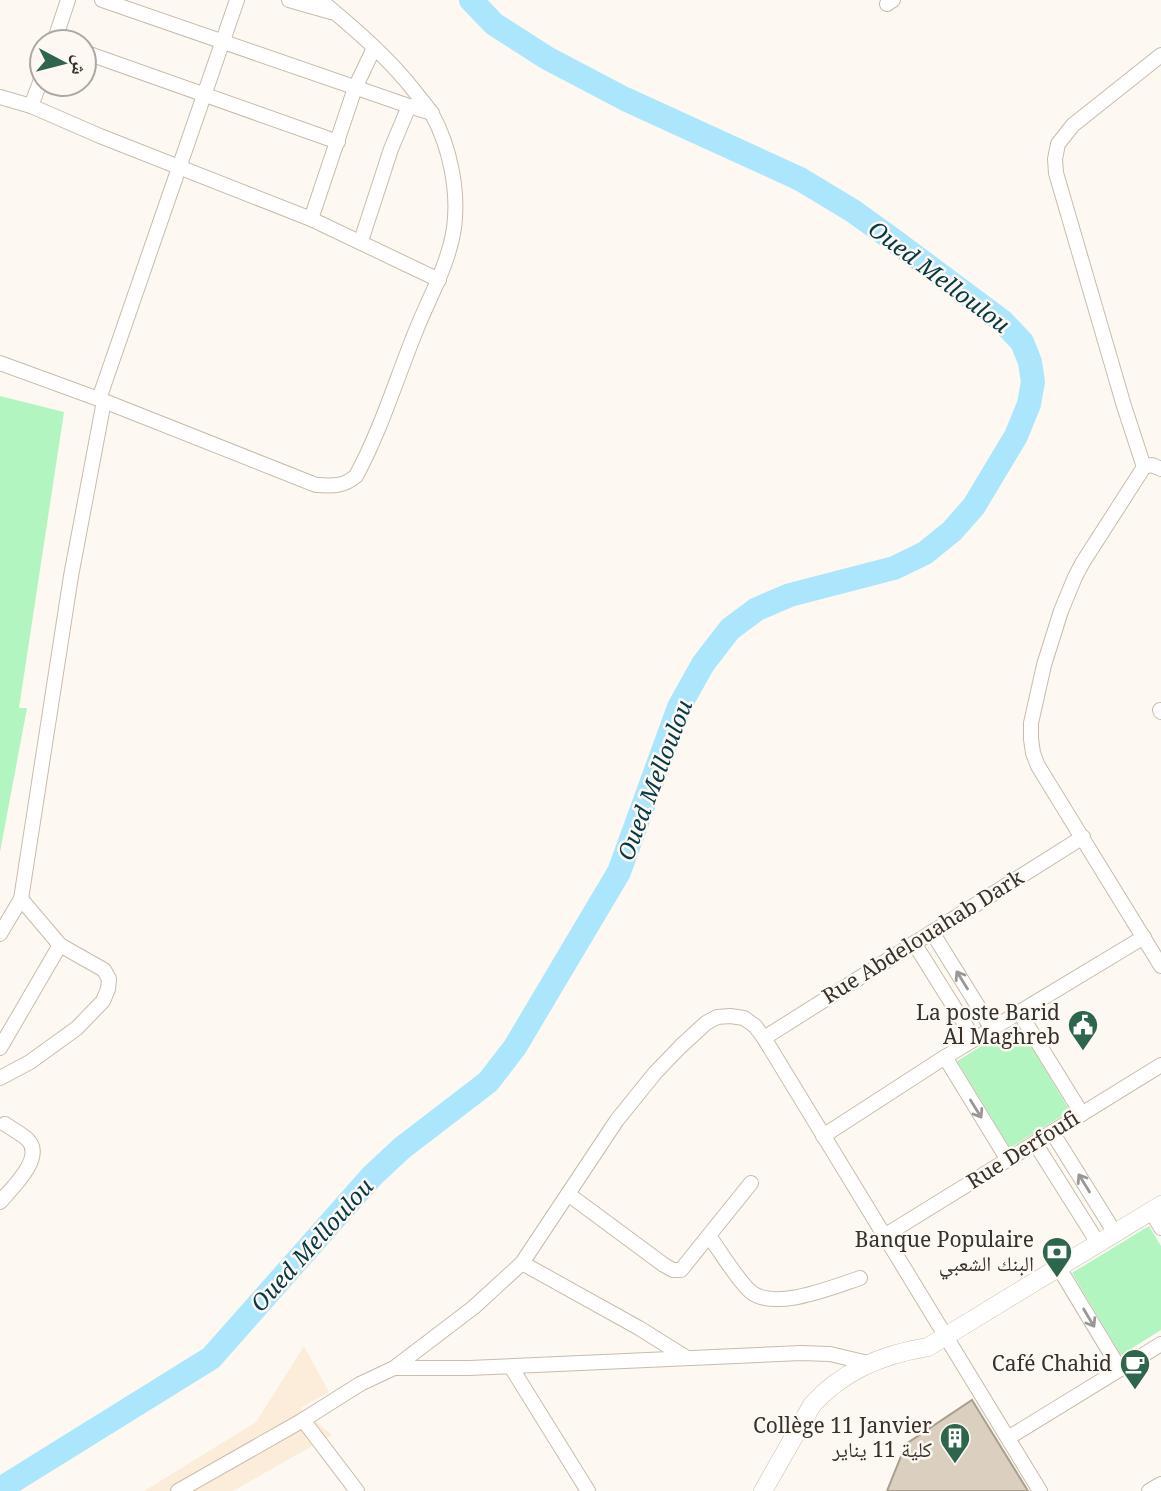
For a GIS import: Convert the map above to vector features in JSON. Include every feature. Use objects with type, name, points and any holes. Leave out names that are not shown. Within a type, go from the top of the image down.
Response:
[{"type":"main road","points":[[763,1491],[812,1405],[834,1384],[868,1363],[912,1349],[928,1347],[1156,1208]]},
{"type":"street","points":[[59,28],[68,0]]},
{"type":"street","points":[[102,0],[432,113]]},
{"type":"street","points":[[0,934],[21,899],[71,576],[102,400],[237,0]]},
{"type":"street","points":[[289,0],[337,14]]},
{"type":"street","points":[[0,363],[102,400],[316,485],[341,486],[356,477],[439,280],[454,230],[456,205],[444,141],[432,113],[400,73],[320,0]]},
{"type":"street","points":[[311,219],[355,88],[374,48]]},
{"type":"street","points":[[1144,467],[1056,173],[1055,159],[1058,144],[1073,125],[1161,55]]},
{"type":"street","points":[[98,57],[338,142]]},
{"type":"street","points":[[0,97],[311,219],[439,280]]},
{"type":"street","points":[[31,107],[34,98]]},
{"type":"street","points":[[361,241],[408,106]]},
{"type":"street","points":[[1161,468],[1152,464],[1144,467],[1075,577],[1044,664],[1031,723],[1032,753],[1038,766],[1161,966]]},
{"type":"street","name":"Rue Abdelouahab Dark","points":[[764,1038],[1083,837]]},
{"type":"street","points":[[0,1078],[30,1062],[77,1028],[103,1001],[108,989],[109,979],[104,970],[60,945],[21,899]]},
{"type":"street","points":[[932,932],[992,1029]]},
{"type":"street","points":[[823,1136],[945,1057],[1143,937]]},
{"type":"street","points":[[914,943],[974,1040]]},
{"type":"street","points":[[0,1048],[60,945]]},
{"type":"street","points":[[1019,1013],[1082,1114]]},
{"type":"street","points":[[178,1491],[303,1420],[360,1384],[394,1368],[474,1307],[522,1263],[617,1120],[655,1073],[706,1023],[717,1017],[730,1016],[744,1018],[755,1026],[764,1038],[1040,1491]]},
{"type":"street","points":[[945,1057],[1007,1160]]},
{"type":"street","name":"Rue Derfoufi","points":[[884,1236],[1161,1065]]},
{"type":"street","points":[[0,1202],[23,1176],[32,1154],[29,1141],[2,1124]]},
{"type":"street","points":[[1052,1132],[1115,1233]]},
{"type":"street","points":[[1034,1143],[1098,1243]]},
{"type":"street","points":[[568,1194],[673,1270],[681,1269],[751,1183]]},
{"type":"street","points":[[1156,1208],[1161,1228]]},
{"type":"street","points":[[709,1236],[748,1290],[769,1301],[810,1295],[860,1278]]},
{"type":"street","points":[[522,1263],[687,1358]]},
{"type":"street","points":[[1059,1268],[1120,1369]]},
{"type":"street","points":[[1008,1438],[1160,1347]]},
{"type":"street","points":[[394,1368],[511,1367],[801,1353],[830,1354],[868,1363]]},
{"type":"street","points":[[511,1367],[588,1491]]},
{"type":"street","points":[[303,1420],[357,1491]]},
{"type":"street","points":[[1149,1491],[1161,1484]]},
{"type":"shaded area","points":[[304,1346],[329,1392],[300,1408],[332,1435],[233,1491],[144,1491],[256,1422]]},
{"type":"green space","points":[[0,396],[64,412],[19,708],[27,708],[0,852]]},
{"type":"green space","points":[[1018,1024],[1070,1111],[1010,1148],[957,1061]]},
{"type":"green space","points":[[1149,1226],[1161,1246],[1161,1330],[1121,1355],[1072,1273]]},
{"type":"building","name":"Collège 11 Janvier كلية 11 يناير","points":[[972,1400],[1028,1491],[887,1491],[906,1444]]},
{"type":"waterway","name":"Oued Melloulou","points":[[0,1489],[211,1358],[372,1176],[402,1148],[488,1082],[515,1047],[619,872],[679,707],[703,664],[730,629],[757,609],[790,595],[894,568],[925,553],[952,531],[974,506],[1016,436],[1029,404],[1033,382],[1030,362],[1022,342],[1002,321],[892,239],[853,211],[800,179],[625,99],[547,58],[494,24],[471,0]]},
{"type":"place","name":"La poste Barid Al Maghreb","points":[[1083,1052]]},
{"type":"place","name":"Banque Populaire البنك الشعبي","points":[[1057,1279]]},
{"type":"place","name":"Café Chahid","points":[[1135,1391]]},
{"type":"place","name":"Collège 11 Janvier كلية 11 يناير","points":[[955,1465]]}]
